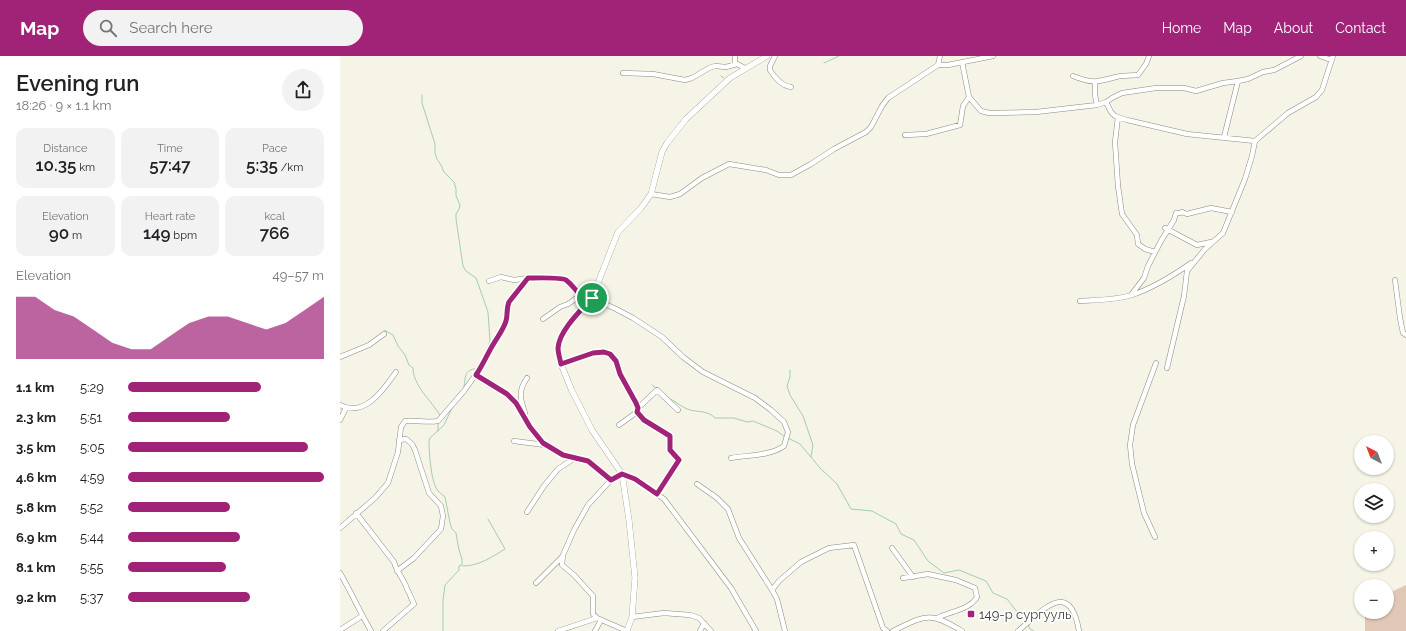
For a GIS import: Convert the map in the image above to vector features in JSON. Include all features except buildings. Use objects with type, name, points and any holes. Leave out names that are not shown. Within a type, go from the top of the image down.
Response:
[{"type":"street","points":[[735,56],[735,64]]},
{"type":"street","points":[[756,631],[731,588],[664,499],[635,479],[622,474],[611,480],[588,505],[574,530],[563,556],[562,565],[574,575],[593,596],[593,614],[599,619],[627,631],[632,617],[635,578],[629,520],[622,474],[592,430],[561,364],[558,349],[564,330],[592,298],[618,232],[641,208],[651,194],[662,152],[667,143],[686,119],[730,78],[767,56]]},
{"type":"street","points":[[775,56],[770,66],[770,70],[777,80],[784,85],[791,87]]},
{"type":"street","points":[[938,65],[940,56]]},
{"type":"street","points":[[651,194],[670,197],[680,194],[702,178],[729,164],[766,170],[779,175],[791,175],[866,132],[871,128],[882,106],[888,98],[938,65],[993,56]]},
{"type":"street","points":[[1073,76],[1086,81],[1095,82],[1117,77],[1139,75],[1149,56]]},
{"type":"street","points":[[962,62],[969,97],[981,111],[989,113],[1036,112],[1097,105],[1122,93],[1156,88],[1184,88],[1196,91],[1224,83],[1238,82],[1248,79],[1263,72],[1274,70],[1301,56]]},
{"type":"street","points":[[1167,368],[1184,296],[1187,271],[1222,233],[1245,179],[1255,141],[1288,113],[1316,97],[1326,83],[1332,58],[1320,56]]},
{"type":"street","points":[[623,73],[653,74],[685,80],[694,77],[711,67],[726,67],[735,64],[745,68]]},
{"type":"street","points":[[1095,82],[1097,105]]},
{"type":"street","points":[[1224,137],[1238,82]]},
{"type":"street","points":[[905,135],[926,134],[960,125],[963,106],[969,97]]},
{"type":"street","points":[[1106,102],[1111,112],[1118,117],[1187,134],[1255,141]]},
{"type":"street","points":[[1118,117],[1115,142],[1118,186],[1122,214],[1137,235],[1138,244],[1144,249],[1155,252]]},
{"type":"street","points":[[1131,295],[1144,278],[1148,266],[1166,229],[1174,220],[1176,214],[1182,212],[1187,214],[1211,208],[1232,212]]},
{"type":"street","points":[[1166,229],[1197,245],[1213,242]]},
{"type":"street","points":[[1080,301],[1131,295],[1179,271],[1196,260]]},
{"type":"street","points":[[489,281],[501,277],[514,280],[528,278],[560,278],[566,280],[580,295],[592,298],[633,318],[662,337],[683,357],[703,372],[755,398],[784,422],[788,432],[784,446],[769,453],[731,458]]},
{"type":"street","points":[[340,528],[375,498],[388,483],[398,452],[401,427],[405,421],[438,421],[476,375],[484,364],[490,350],[504,326],[509,302],[528,278]]},
{"type":"street","points":[[1395,280],[1400,318],[1403,333],[1406,335]]},
{"type":"street","points":[[543,319],[580,295]]},
{"type":"street","points":[[340,357],[369,345],[384,334]]},
{"type":"street","points":[[561,364],[593,353],[604,352],[610,354],[616,361],[620,374],[636,403],[637,410],[644,420],[670,436],[670,450],[679,460],[657,494]]},
{"type":"street","points":[[1155,537],[1144,513],[1132,464],[1130,445],[1133,426],[1156,363]]},
{"type":"street","points":[[340,405],[346,408],[357,409],[371,402],[382,391],[396,372]]},
{"type":"street","points":[[476,375],[507,394],[516,403],[536,436],[546,445],[563,455],[588,461],[611,480]]},
{"type":"street","points":[[527,378],[521,390],[521,397],[528,422]]},
{"type":"street","points":[[619,425],[657,390],[678,410]]},
{"type":"street","points":[[340,420],[346,408]]},
{"type":"street","points":[[397,572],[414,558],[441,530],[442,516],[441,506],[429,493],[412,444],[406,439],[399,440]]},
{"type":"street","points":[[514,441],[546,445]]},
{"type":"street","points":[[527,512],[544,486],[558,469],[575,458]]},
{"type":"street","points":[[697,484],[717,498],[728,509],[739,538],[777,599],[785,631]]},
{"type":"street","points":[[356,513],[394,562],[397,572],[407,588],[409,596],[414,604],[383,631]]},
{"type":"street","points":[[772,590],[801,562],[829,548],[854,545],[883,628],[887,631]]},
{"type":"street","points":[[892,548],[913,577]]},
{"type":"street","points":[[536,583],[563,556]]},
{"type":"street","points":[[340,573],[371,631]]},
{"type":"street","points":[[904,578],[928,574],[956,580],[975,588],[977,597],[975,602],[970,606],[937,618]]},
{"type":"street","points":[[1018,631],[1050,604],[1056,602],[1061,602],[1070,606],[1076,617],[1079,631]]},
{"type":"street","points":[[632,617],[650,614],[673,614],[695,617],[699,618],[711,631]]},
{"type":"street","points":[[340,630],[362,616]]},
{"type":"street","points":[[893,631],[927,616],[949,623],[962,631]]},
{"type":"street","points":[[558,631],[599,619]]},
{"type":"street","points":[[595,631],[599,619]]},
{"type":"street","points":[[700,631],[704,623]]},
{"type":"shaded area","points":[[1406,585],[1406,631],[1365,631],[1365,619],[1394,619],[1394,591]]},
{"type":"waterway","points":[[824,63],[839,56]]},
{"type":"waterway","points":[[422,95],[422,103],[435,144],[437,159],[444,172],[454,182],[456,196],[460,205],[456,214],[456,219],[463,266],[466,271],[476,278],[488,312],[490,341],[484,358]]},
{"type":"waterway","points":[[384,330],[393,335],[409,365],[413,368],[419,387],[440,415]]},
{"type":"waterway","points":[[464,387],[468,371],[479,368]]},
{"type":"waterway","points":[[790,370],[790,377],[787,386],[790,395],[803,416],[813,445],[811,457],[837,484],[851,509],[872,511],[896,524],[901,534],[914,540],[928,561],[944,573],[959,570],[986,581],[993,593],[1007,599],[1026,623]]},
{"type":"waterway","points":[[652,385],[656,388]]},
{"type":"waterway","points":[[670,399],[687,409],[707,413],[715,418],[734,418],[747,422],[753,421],[777,431],[785,437]]},
{"type":"waterway","points":[[443,631],[443,600],[445,585],[459,570],[459,566],[462,565],[462,559],[456,533],[452,529],[450,523],[445,497],[438,491],[432,475],[429,441],[430,438],[444,425],[452,408]]},
{"type":"waterway","points":[[438,422],[438,431]]},
{"type":"waterway","points":[[788,438],[800,444],[811,457]]},
{"type":"waterway","points":[[463,566],[480,563],[505,549],[488,519]]},
{"type":"waterway","points":[[1028,625],[1030,629],[1034,631]]},
{"type":"place","name":"149-р сургууль","points":[[971,614]]},
{"type":"route","points":[[528,278],[560,278],[566,280],[580,295],[592,298],[564,330],[558,349],[561,364],[593,353],[604,352],[610,354],[616,361],[620,374],[636,403],[638,408],[637,412],[644,420],[670,436],[670,450],[679,460],[657,494],[635,479],[622,474],[611,480],[588,461],[563,455],[543,443],[536,436],[516,403],[507,394],[476,375],[484,364],[490,350],[504,326],[509,302],[528,278]]}]
